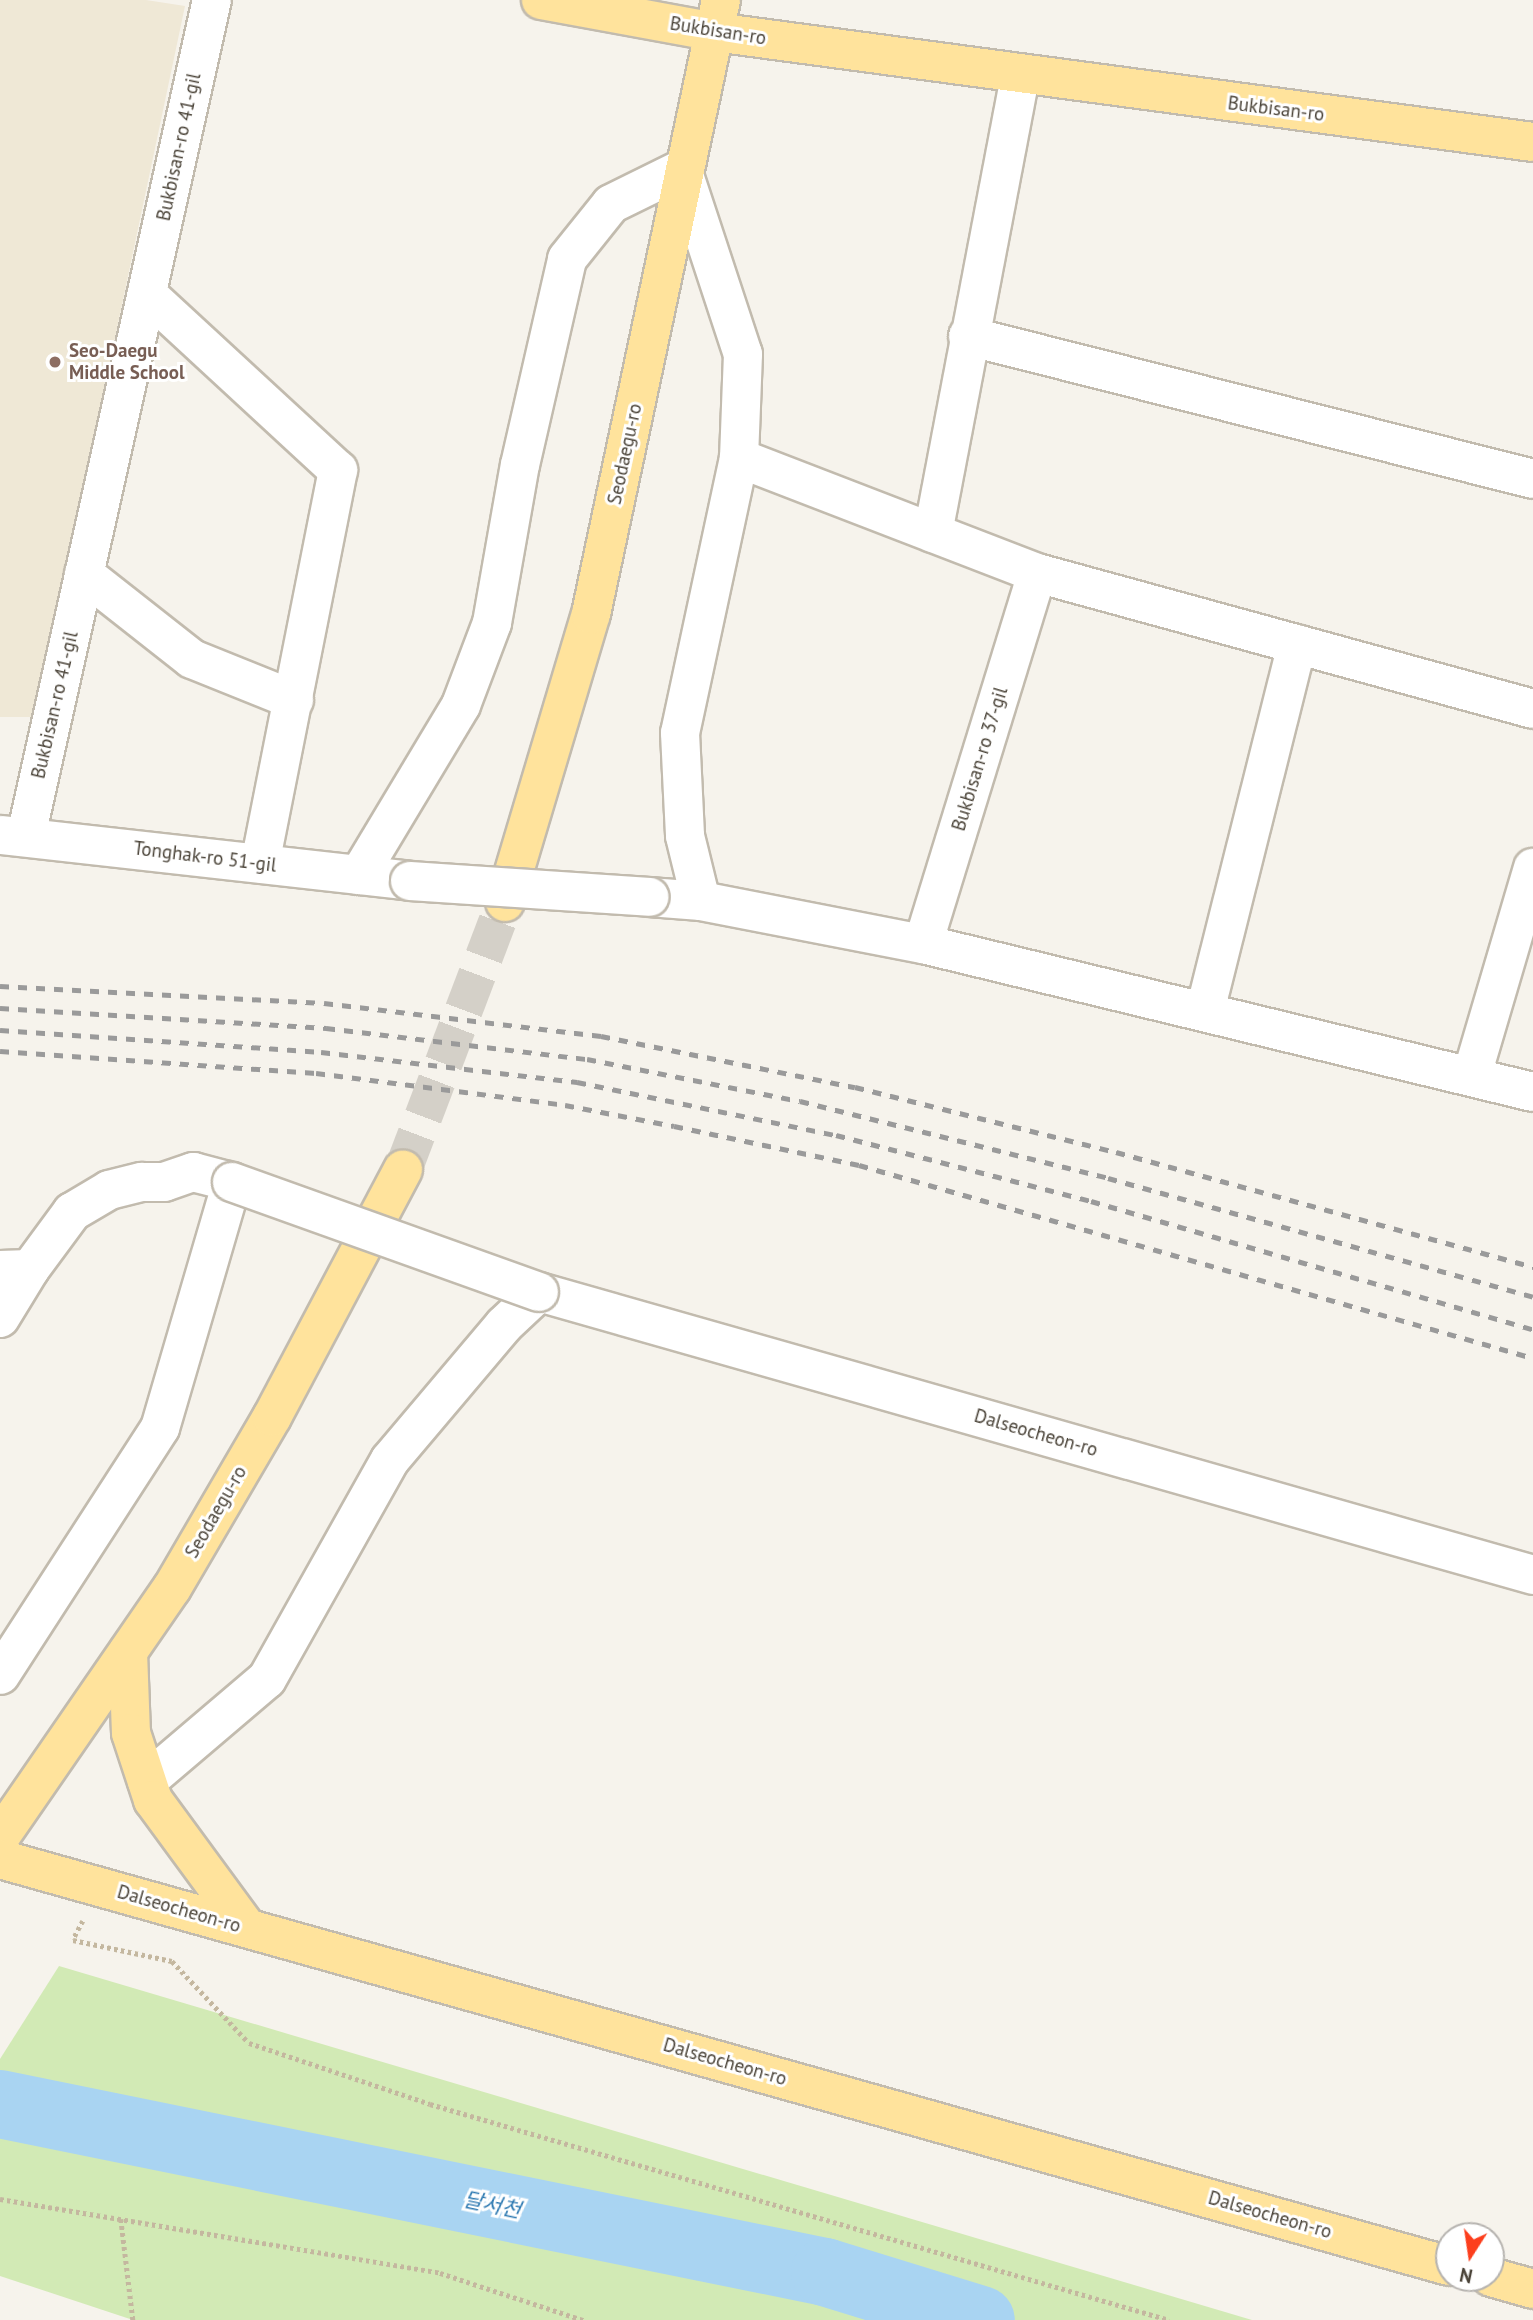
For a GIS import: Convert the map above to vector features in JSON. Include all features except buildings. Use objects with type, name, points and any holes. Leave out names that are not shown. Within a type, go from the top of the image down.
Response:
[{"type":"main road","name":"Bukbisan-ro","points":[[541,0],[718,16],[1020,75],[1533,142]]},
{"type":"main road","name":"Seodaegu-ro","points":[[505,902],[592,614],[682,169],[718,16]]},
{"type":"main road","name":"Seodaegu-ro","points":[[0,1837],[172,1588],[272,1416],[402,1170]]},
{"type":"main road","points":[[128,1652],[131,1733],[153,1800],[247,1928]]},
{"type":"main road","name":"Dalseocheon-ro","points":[[0,1859],[1435,2262]]},
{"type":"main road","points":[[1505,2281],[1533,2289]]},
{"type":"street","name":"Bukbisan-ro 41-gil","points":[[13,836],[85,574],[212,0]]},
{"type":"street","points":[[933,533],[968,336],[1020,75]]},
{"type":"street","points":[[359,875],[461,705],[492,623],[520,465],[567,260],[611,205],[682,169],[743,354],[739,458],[680,733],[685,836],[701,901],[923,944],[1472,1075],[1533,1093]]},
{"type":"street","points":[[147,294],[338,470],[260,863]]},
{"type":"street","points":[[968,336],[1533,479]]},
{"type":"street","points":[[739,458],[1037,573],[1533,709]]},
{"type":"street","name":"Bukbisan-ro 37-gil","points":[[923,944],[1037,573]]},
{"type":"street","points":[[85,574],[192,659],[294,700]]},
{"type":"street","points":[[1205,1011],[1297,645]]},
{"type":"street","name":"Tonghak-ro 51-gil","points":[[13,836],[410,881],[701,901]]},
{"type":"street","points":[[1472,1075],[1533,868]]},
{"type":"street","name":"Dalseocheon-ro","points":[[0,1318],[15,1269],[72,1212],[108,1190],[142,1182],[164,1182],[193,1172],[232,1182],[538,1292],[1533,1575]]},
{"type":"street","points":[[0,1675],[160,1428],[232,1182]]},
{"type":"street","points":[[148,1781],[267,1679],[390,1460],[504,1325],[538,1292]]},
{"type":"path","points":[[100,1887],[73,1940],[172,1961],[249,2043],[430,2104],[1169,2320]]},
{"type":"path","points":[[0,2199],[440,2273],[583,2320]]},
{"type":"path","points":[[121,2219],[133,2320]]},
{"type":"shaded area","name":"Seo-Daegu Middle School","points":[[0,0],[146,0],[185,6],[35,717],[0,717]]},
{"type":"green space","points":[[59,1966],[1252,2320],[133,2320],[0,2276],[0,2059]]},
{"type":"waterway","name":"달서천","points":[[0,2104],[825,2272],[981,2320]]},
{"type":"tunnel","points":[[403,1170],[505,902]]},
{"type":"railway","points":[[0,986],[324,1003],[601,1036],[855,1087],[1116,1152],[1533,1267]]},
{"type":"railway","points":[[0,1008],[326,1028],[587,1059],[800,1101],[1108,1178],[1533,1297]]},
{"type":"railway","points":[[0,1030],[321,1052],[577,1082],[836,1135],[1091,1201],[1533,1329]]},
{"type":"railway","points":[[0,1051],[316,1073],[565,1105],[674,1126],[859,1165],[1533,1358]]},
{"type":"place","name":"Seo-Daegu Middle School","points":[[55,362]]}]
